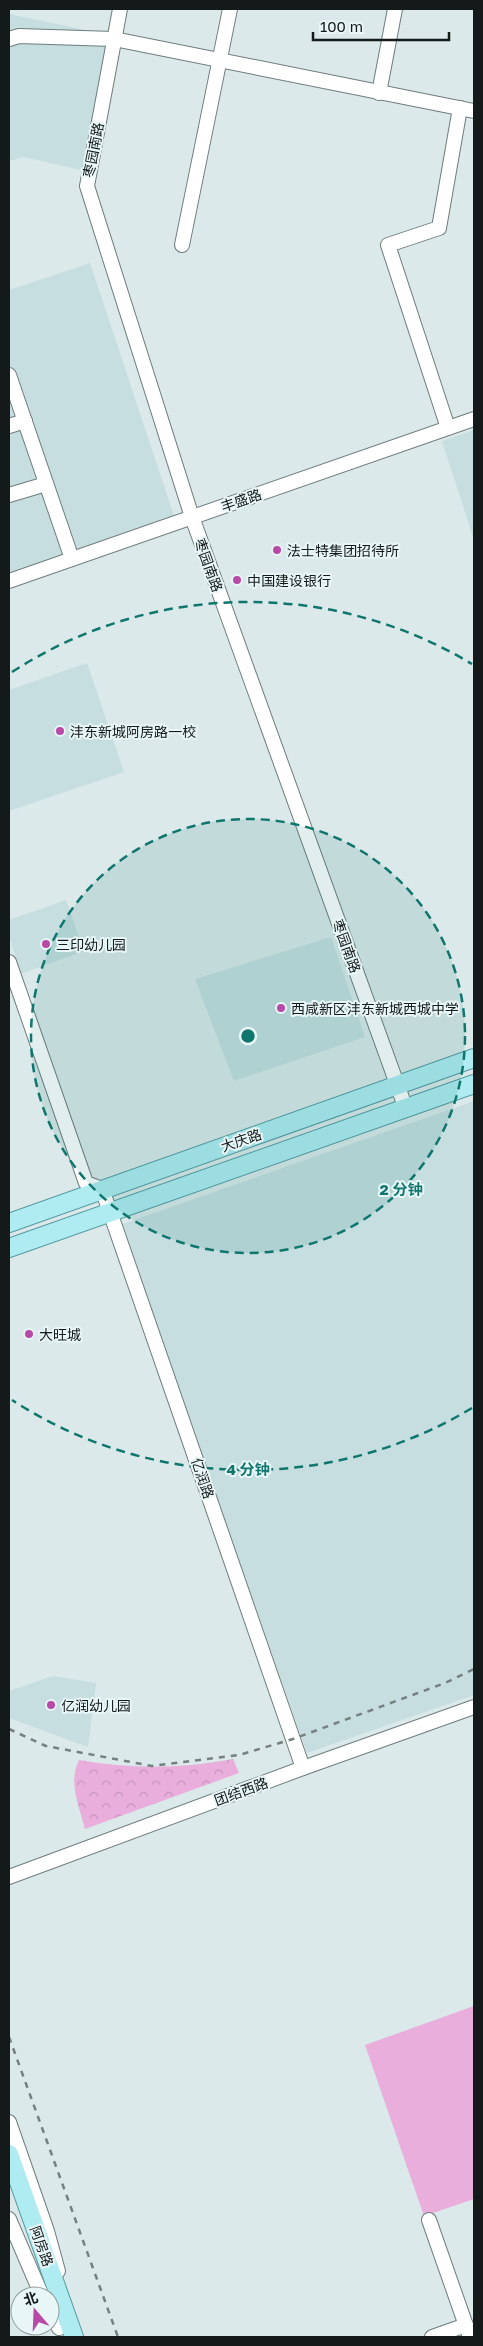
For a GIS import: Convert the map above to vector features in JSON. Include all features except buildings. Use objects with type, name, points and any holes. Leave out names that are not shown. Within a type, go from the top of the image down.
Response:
[{"type":"main road","name":"大庆路","points":[[9,1223],[474,1058]]},
{"type":"main road","name":"大庆路","points":[[9,1248],[474,1084]]},
{"type":"main road","name":"阿房路","points":[[9,2154],[46,2286]]},
{"type":"main road","name":"阿房路","points":[[9,2187],[34,2239],[66,2331]]},
{"type":"street","name":"枣园南路","points":[[120,9],[87,186],[192,517],[406,1109]]},
{"type":"street","points":[[182,245],[230,9]]},
{"type":"street","points":[[379,93],[395,9]]},
{"type":"street","points":[[9,39],[19,36],[114,39],[474,111]]},
{"type":"street","points":[[448,428],[388,245],[438,228],[460,108]]},
{"type":"street","points":[[9,375],[72,559]]},
{"type":"street","name":"丰盛路","points":[[9,581],[474,419]]},
{"type":"street","points":[[9,426],[25,421]]},
{"type":"street","points":[[9,496],[46,484]]},
{"type":"street","points":[[9,962],[86,1182],[102,1189]]},
{"type":"street","name":"亿润路","points":[[102,1189],[303,1768]]},
{"type":"street","name":"团结西路","points":[[9,1877],[474,1707]]},
{"type":"street","points":[[9,2122],[50,2240],[66,2331]]},
{"type":"street","points":[[9,2219],[38,2286]]},
{"type":"street","points":[[429,2220],[468,2331],[432,2337]]},
{"type":"shaded area","points":[[9,14],[109,35],[85,171],[24,157],[9,161]]},
{"type":"shaded area","points":[[90,263],[174,516],[9,574],[9,290]]},
{"type":"shaded area","points":[[474,430],[474,540],[442,441]]},
{"type":"shaded area","name":"沣东新城阿房路一校","points":[[87,663],[124,772],[9,811],[9,690]]},
{"type":"shaded area","name":"三印幼儿园","points":[[66,900],[84,951],[21,974],[9,936],[9,920]]},
{"type":"shaded area","name":"西咸新区沣东新城西城中学","points":[[331,937],[365,1037],[234,1081],[195,979]]},
{"type":"shaded area","points":[[474,1101],[474,1695],[307,1753],[120,1225]]},
{"type":"shaded area","name":"亿润幼儿园","points":[[53,1676],[96,1683],[88,1747],[9,1718],[9,1691]]},
{"type":"green space","points":[[233,1759],[239,1773],[85,1829],[74,1785],[74,1777],[79,1760],[156,1767],[194,1765]]},
{"type":"green space","points":[[474,2006],[474,2199],[424,2216],[365,2045]]},
{"type":"railway","points":[[9,1729],[46,1746],[152,1766],[239,1755],[293,1739],[445,1683],[474,1669]]},
{"type":"railway","points":[[9,2037],[118,2337]]},
{"type":"place","name":"法士特集团招待所","points":[[277,550]]},
{"type":"place","name":"中国建设银行","points":[[237,580]]},
{"type":"place","name":"沣东新城阿房路一校","points":[[60,731]]},
{"type":"place","name":"三印幼儿园","points":[[46,944]]},
{"type":"place","name":"西咸新区沣东新城西城中学","points":[[281,1008]]},
{"type":"place","name":"大旺城","points":[[29,1334]]},
{"type":"place","name":"亿润幼儿园","points":[[51,1705]]}]
